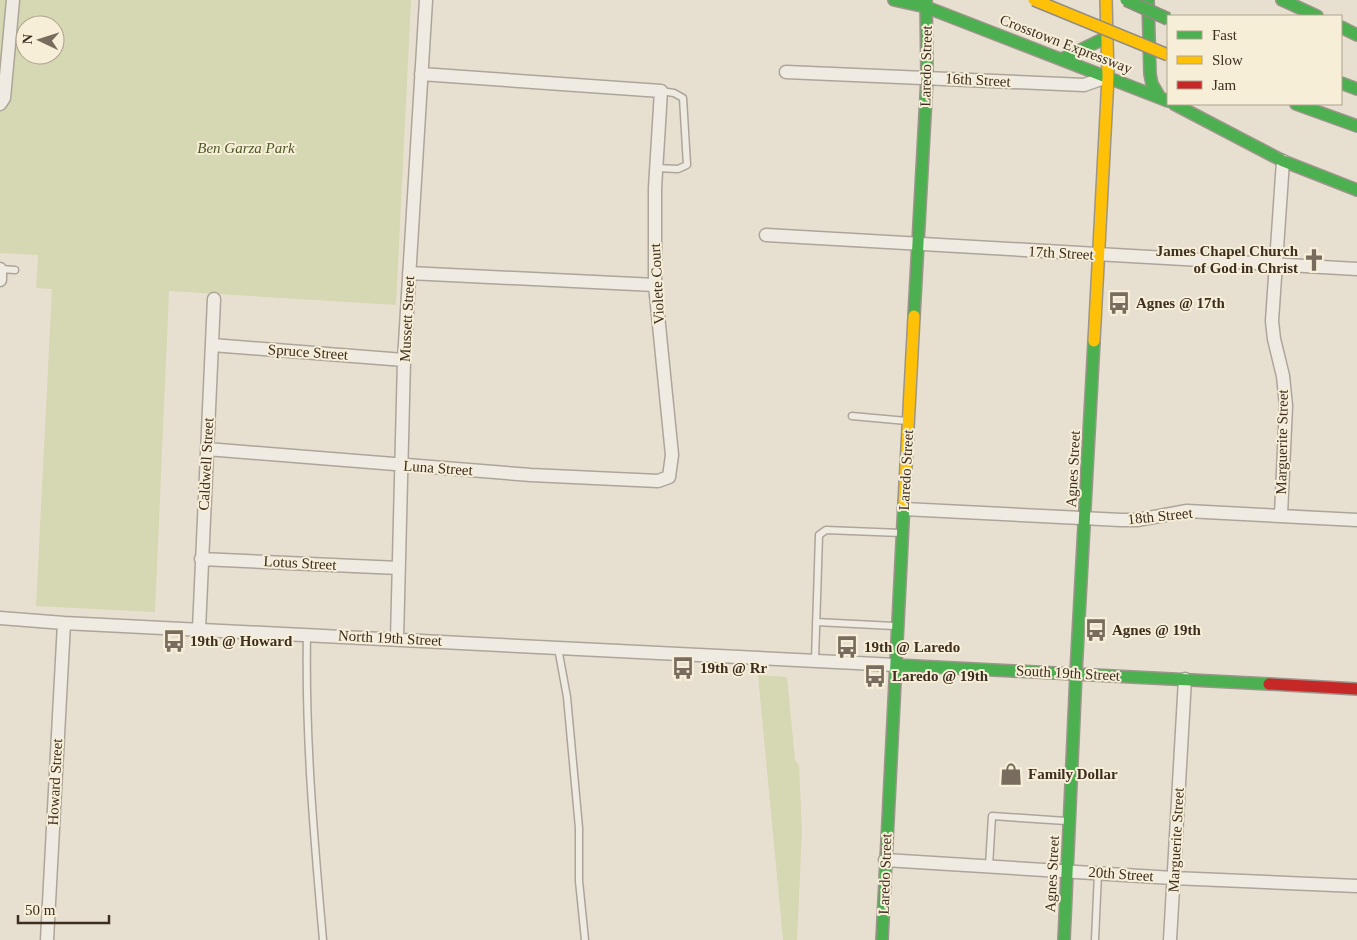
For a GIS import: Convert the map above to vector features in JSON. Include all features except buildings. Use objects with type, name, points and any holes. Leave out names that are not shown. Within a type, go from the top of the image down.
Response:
[{"type":"main road","name":"Crosstown Expressway","points":[[894,0],[926,4],[1163,98]]},
{"type":"main road","name":"Crosstown Expressway","points":[[1034,0],[1167,55]]},
{"type":"main road","name":"Agnes Street","points":[[1064,940],[1076,673],[1108,77],[1106,0]]},
{"type":"main road","points":[[1126,0],[1167,19]]},
{"type":"main road","points":[[1148,0],[1150,74],[1152,84],[1163,98]]},
{"type":"main road","points":[[1282,0],[1315,15]]},
{"type":"main road","name":"Laredo Street","points":[[882,940],[926,78],[926,4]]},
{"type":"main road","points":[[1342,28],[1357,35]]},
{"type":"main road","points":[[1062,59],[1107,37]]},
{"type":"main road","points":[[1342,83],[1357,89]]},
{"type":"main road","points":[[1176,105],[1283,161],[1357,190]]},
{"type":"main road","points":[[1299,105],[1357,126]]},
{"type":"main road","name":"South 19th Street","points":[[896,665],[1357,689]]},
{"type":"street","points":[[0,104],[4,98],[13,0]]},
{"type":"street","name":"Mussett Street","points":[[397,639],[404,360],[426,0]]},
{"type":"street","name":"16th Street","points":[[786,72],[1084,85],[1108,77]]},
{"type":"street","points":[[421,74],[660,91]]},
{"type":"street","name":"Violete Court","points":[[660,91],[656,168],[655,285],[672,455],[669,477]]},
{"type":"street","name":"Marguerite Street","points":[[1281,516],[1286,406],[1283,376],[1274,339],[1272,321],[1283,161]]},
{"type":"street","name":"17th Street","points":[[766,235],[1357,269]]},
{"type":"street","points":[[0,269],[0,280]]},
{"type":"street","points":[[409,273],[655,285]]},
{"type":"street","name":"Caldwell Street","points":[[199,629],[214,299]]},
{"type":"street","name":"Spruce Street","points":[[212,345],[404,360]]},
{"type":"street","name":"Luna Street","points":[[207,449],[531,475],[658,480],[669,477]]},
{"type":"street","name":"18th Street","points":[[904,509],[1137,520],[1187,511],[1357,520]]},
{"type":"street","name":"Lotus Street","points":[[201,559],[399,568]]},
{"type":"street","name":"North 19th Street","points":[[0,618],[64,623],[780,658]]},
{"type":"street","name":"Howard Street","points":[[46,940],[64,623]]},
{"type":"street","name":"South 19th Street","points":[[780,658],[896,665]]},
{"type":"street","name":"Marguerite Street","points":[[1170,940],[1186,679]]},
{"type":"street","name":"20th Street","points":[[885,860],[1173,878],[1357,886]]},
{"type":"lane","points":[[656,168],[678,170],[687,165],[683,98],[674,92],[660,91]]},
{"type":"lane","points":[[0,269],[15,270]]},
{"type":"lane","points":[[852,416],[908,421]]},
{"type":"lane","points":[[815,660],[818,538],[820,533],[826,530],[902,533]]},
{"type":"lane","points":[[816,622],[898,626]]},
{"type":"lane","points":[[307,634],[306,672],[310,781],[323,940]]},
{"type":"lane","points":[[558,647],[567,697],[578,809],[579,881],[585,940]]},
{"type":"lane","points":[[989,866],[992,816],[1069,821]]},
{"type":"lane","points":[[1095,940],[1098,873]]},
{"type":"green space","name":"Ben Garza Park","points":[[0,0],[411,0],[396,305],[169,291],[155,612],[36,606],[52,289],[36,288],[38,255],[0,253]]},
{"type":"green space","points":[[758,675],[787,677],[795,760],[799,765],[802,831],[797,940],[783,940]]},
{"type":"traffic: fast","points":[[894,0],[926,7],[1167,101]]},
{"type":"traffic: fast","points":[[914,316],[927,78],[926,0]]},
{"type":"traffic: fast","points":[[1126,0],[1167,19]]},
{"type":"traffic: fast","points":[[1148,0],[1150,74],[1152,84],[1159,96]]},
{"type":"traffic: fast","points":[[1282,0],[1315,15]]},
{"type":"traffic: fast","points":[[1342,28],[1357,35]]},
{"type":"traffic: fast","points":[[1062,59],[1107,37]]},
{"type":"traffic: fast","points":[[1342,83],[1357,89]]},
{"type":"traffic: fast","points":[[1176,105],[1283,161],[1357,190]]},
{"type":"traffic: fast","points":[[1299,105],[1357,126]]},
{"type":"traffic: fast","points":[[1064,940],[1094,341]]},
{"type":"traffic: fast","points":[[882,940],[904,503]]},
{"type":"traffic: fast","points":[[896,665],[1269,684]]},
{"type":"traffic: slow","points":[[1034,0],[1167,55]]},
{"type":"traffic: slow","points":[[1094,341],[1108,77],[1106,0]]},
{"type":"traffic: slow","points":[[904,503],[914,316]]},
{"type":"traffic: jam","points":[[1269,684],[1357,689]]},
{"type":"place","name":"James Chapel Church of God in Christ","points":[[1314,260]]},
{"type":"place","name":"Agnes @ 17th","points":[[1119,303]]},
{"type":"place","name":"Agnes @ 19th","points":[[1096,630]]},
{"type":"place","name":"19th @ Howard","points":[[174,641]]},
{"type":"place","name":"19th @ Laredo","points":[[847,647]]},
{"type":"place","name":"19th @ Rr","points":[[683,668]]},
{"type":"place","name":"Laredo @ 19th","points":[[875,676]]},
{"type":"place","name":"Family Dollar","points":[[1011,774]]}]
